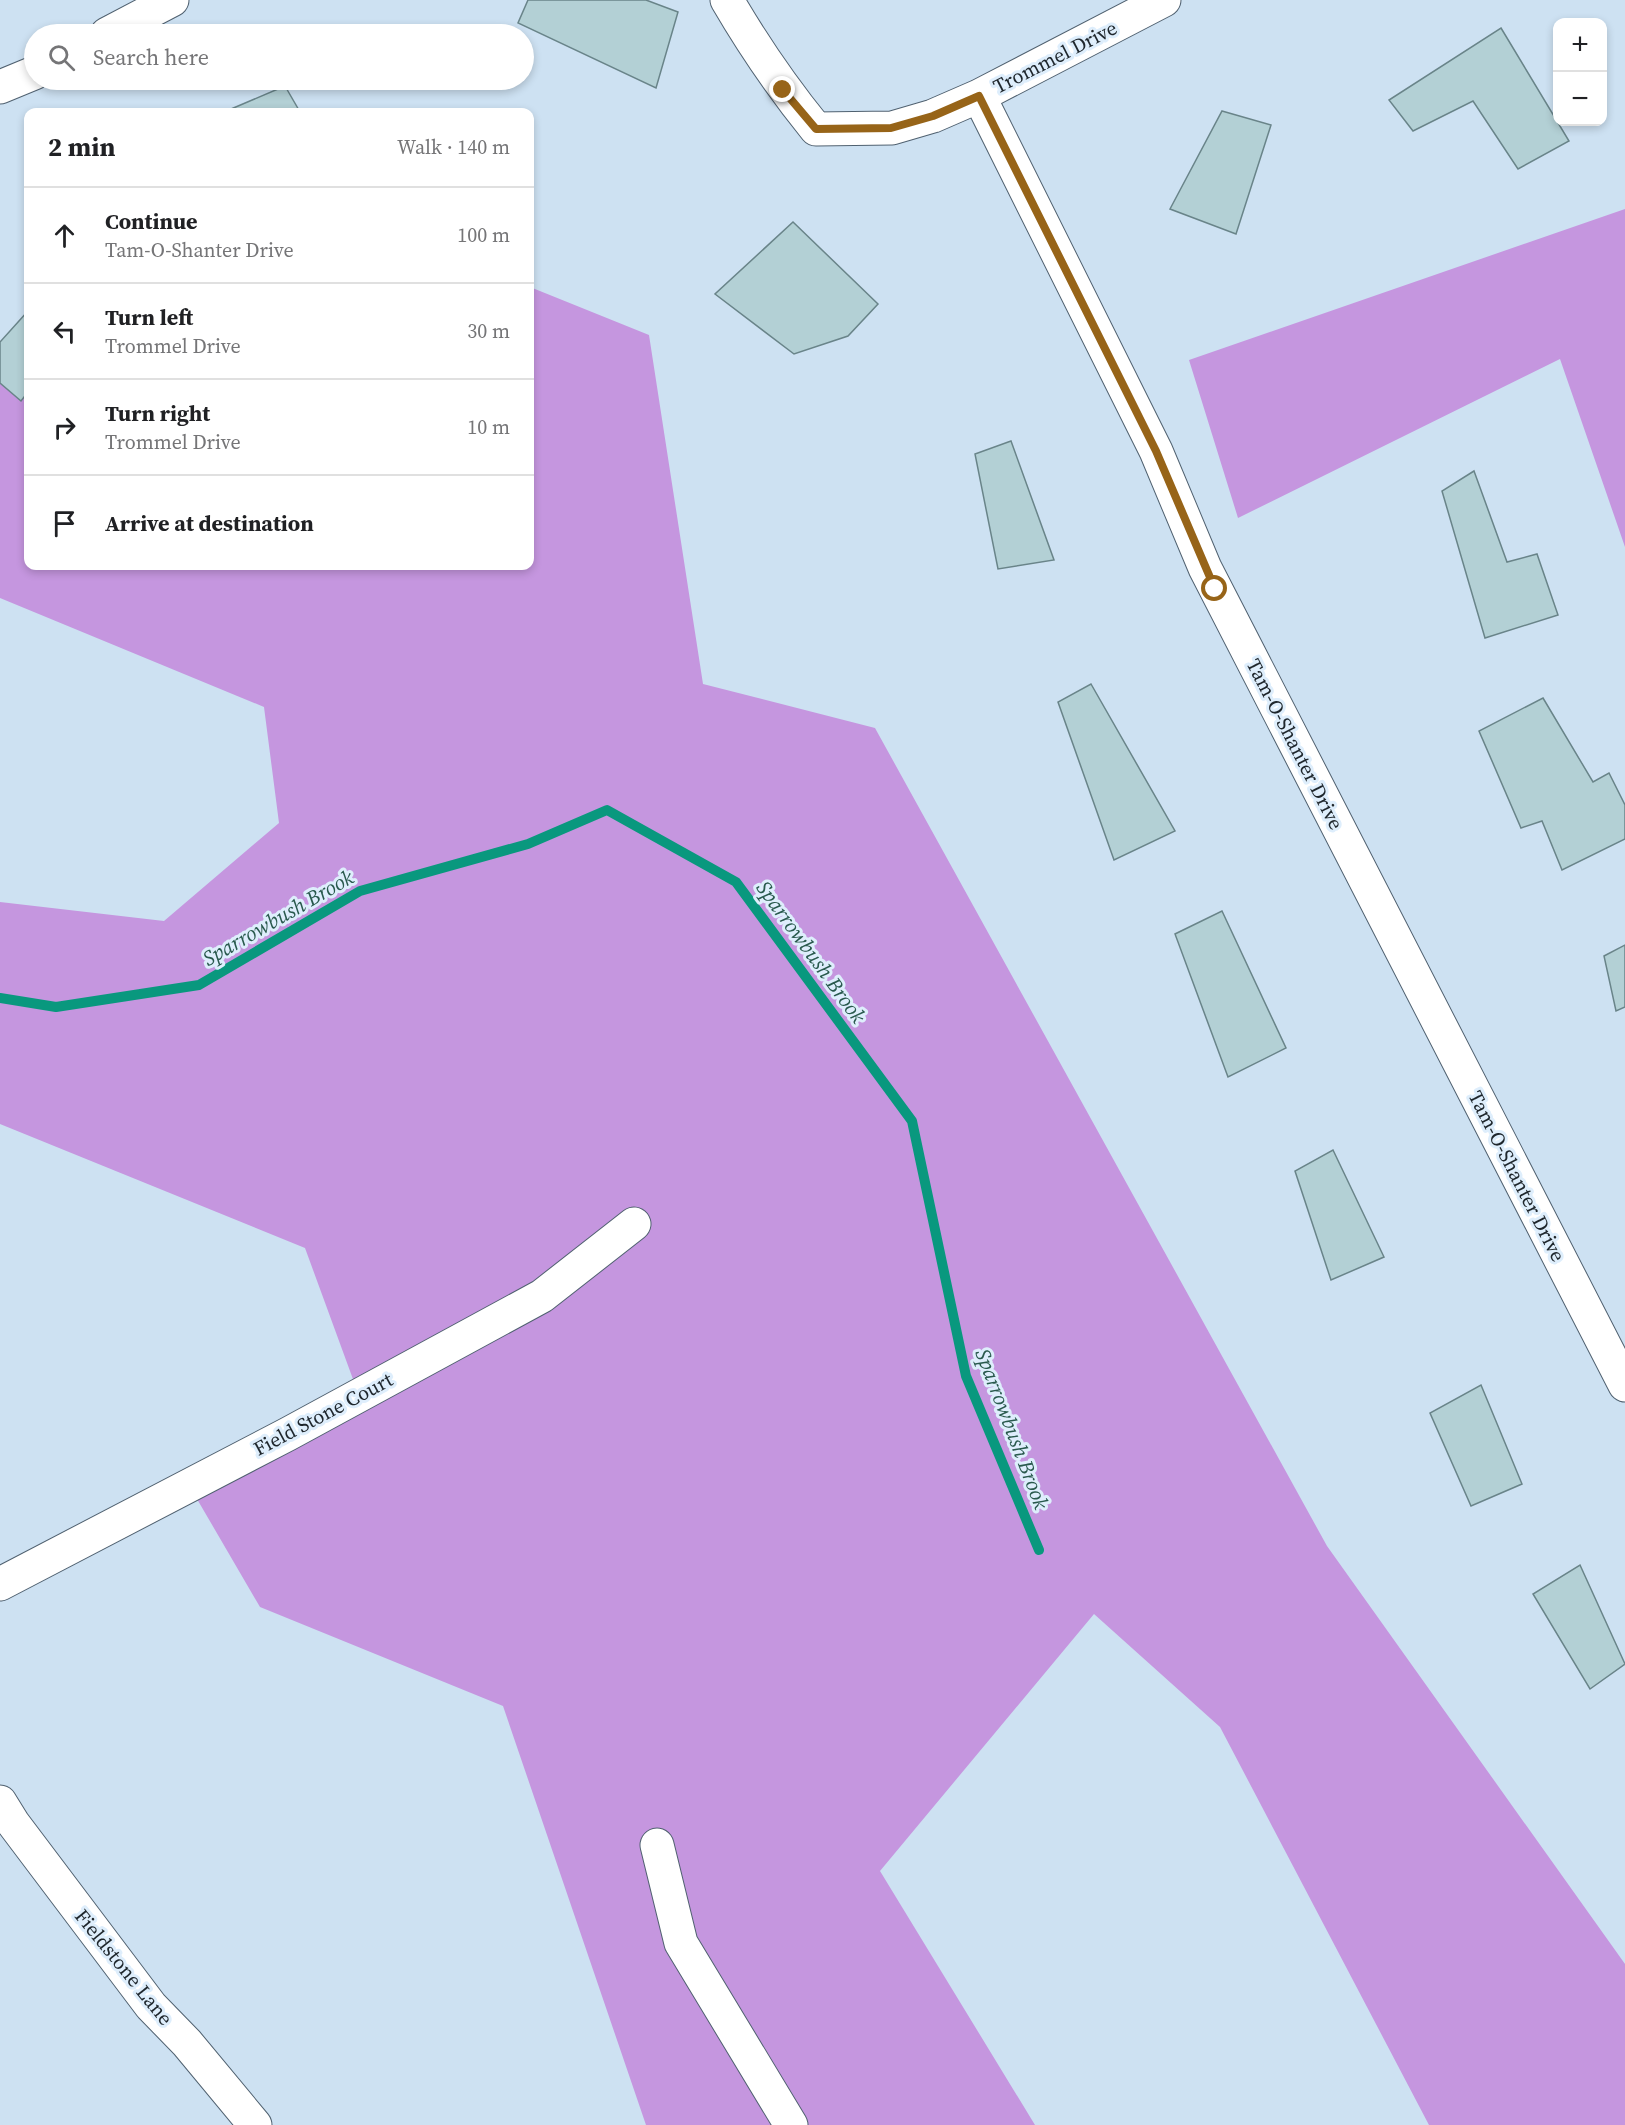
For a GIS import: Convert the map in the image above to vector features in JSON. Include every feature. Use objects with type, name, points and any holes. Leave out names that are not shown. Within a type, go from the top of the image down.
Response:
[{"type":"street","points":[[126,24],[172,0]]},
{"type":"street","name":"Trommel Drive","points":[[727,0],[783,90],[816,129],[891,128],[933,116],[979,96],[1164,0]]},
{"type":"street","points":[[0,87],[24,77]]},
{"type":"street","name":"Tam-O-Shanter Drive","points":[[979,96],[1156,451],[1205,568],[1625,1385]]},
{"type":"street","name":"Field Stone Court","points":[[0,1584],[298,1428],[542,1296],[634,1224]]},
{"type":"street","name":"Fieldstone Lane","points":[[0,1802],[12,1823],[151,2006],[187,2043],[255,2125]]},
{"type":"street","points":[[657,1845],[681,1943],[791,2125]]},
{"type":"shaded area","points":[[1625,209],[1625,547],[1560,359],[1238,518],[1189,360]]},
{"type":"shaded area","points":[[534,289],[649,335],[703,684],[875,728],[1327,1546],[1625,1964],[1625,2125],[1429,2125],[1220,1727],[1094,1614],[880,1871],[1035,2125],[646,2125],[503,1706],[260,1607],[190,1487],[361,1401],[305,1248],[0,1124],[0,902],[164,921],[279,823],[264,707],[0,598],[0,360],[24,378],[24,570],[534,570]]},
{"type":"building","points":[[528,0],[646,0],[678,12],[656,88],[534,31],[534,24],[518,23]]},
{"type":"building","points":[[1501,28],[1553,114],[1553,126],[1560,126],[1569,141],[1518,169],[1473,101],[1413,131],[1389,100]]},
{"type":"building","points":[[276,90],[287,90],[298,108],[233,108]]},
{"type":"building","points":[[1222,111],[1271,125],[1236,234],[1170,209]]},
{"type":"building","points":[[793,222],[878,304],[848,336],[794,354],[715,294]]},
{"type":"building","points":[[24,315],[24,397],[21,401],[0,383],[0,342]]},
{"type":"building","points":[[1011,441],[1054,560],[998,569],[975,454]]},
{"type":"building","points":[[1474,471],[1507,562],[1537,554],[1558,615],[1485,638],[1442,491]]},
{"type":"building","points":[[1091,684],[1175,831],[1114,860],[1058,702]]},
{"type":"building","points":[[1543,698],[1593,782],[1609,773],[1625,805],[1625,839],[1562,870],[1542,821],[1521,828],[1479,731]]},
{"type":"building","points":[[1222,911],[1286,1048],[1228,1077],[1175,934]]},
{"type":"building","points":[[1625,945],[1625,1007],[1616,1011],[1604,956]]},
{"type":"building","points":[[1333,1150],[1384,1257],[1331,1280],[1295,1171]]},
{"type":"building","points":[[1481,1385],[1522,1484],[1471,1506],[1430,1413]]},
{"type":"building","points":[[1580,1565],[1625,1664],[1590,1689],[1533,1594]]},
{"type":"waterway","name":"Sparrowbush Brook","points":[[0,998],[56,1007],[199,985],[360,891],[528,844],[607,810],[736,882],[912,1121],[966,1376],[1039,1550]]},
{"type":"route","points":[[783,90],[816,129],[891,128],[933,116],[979,96],[1156,451],[1215,589]]}]
